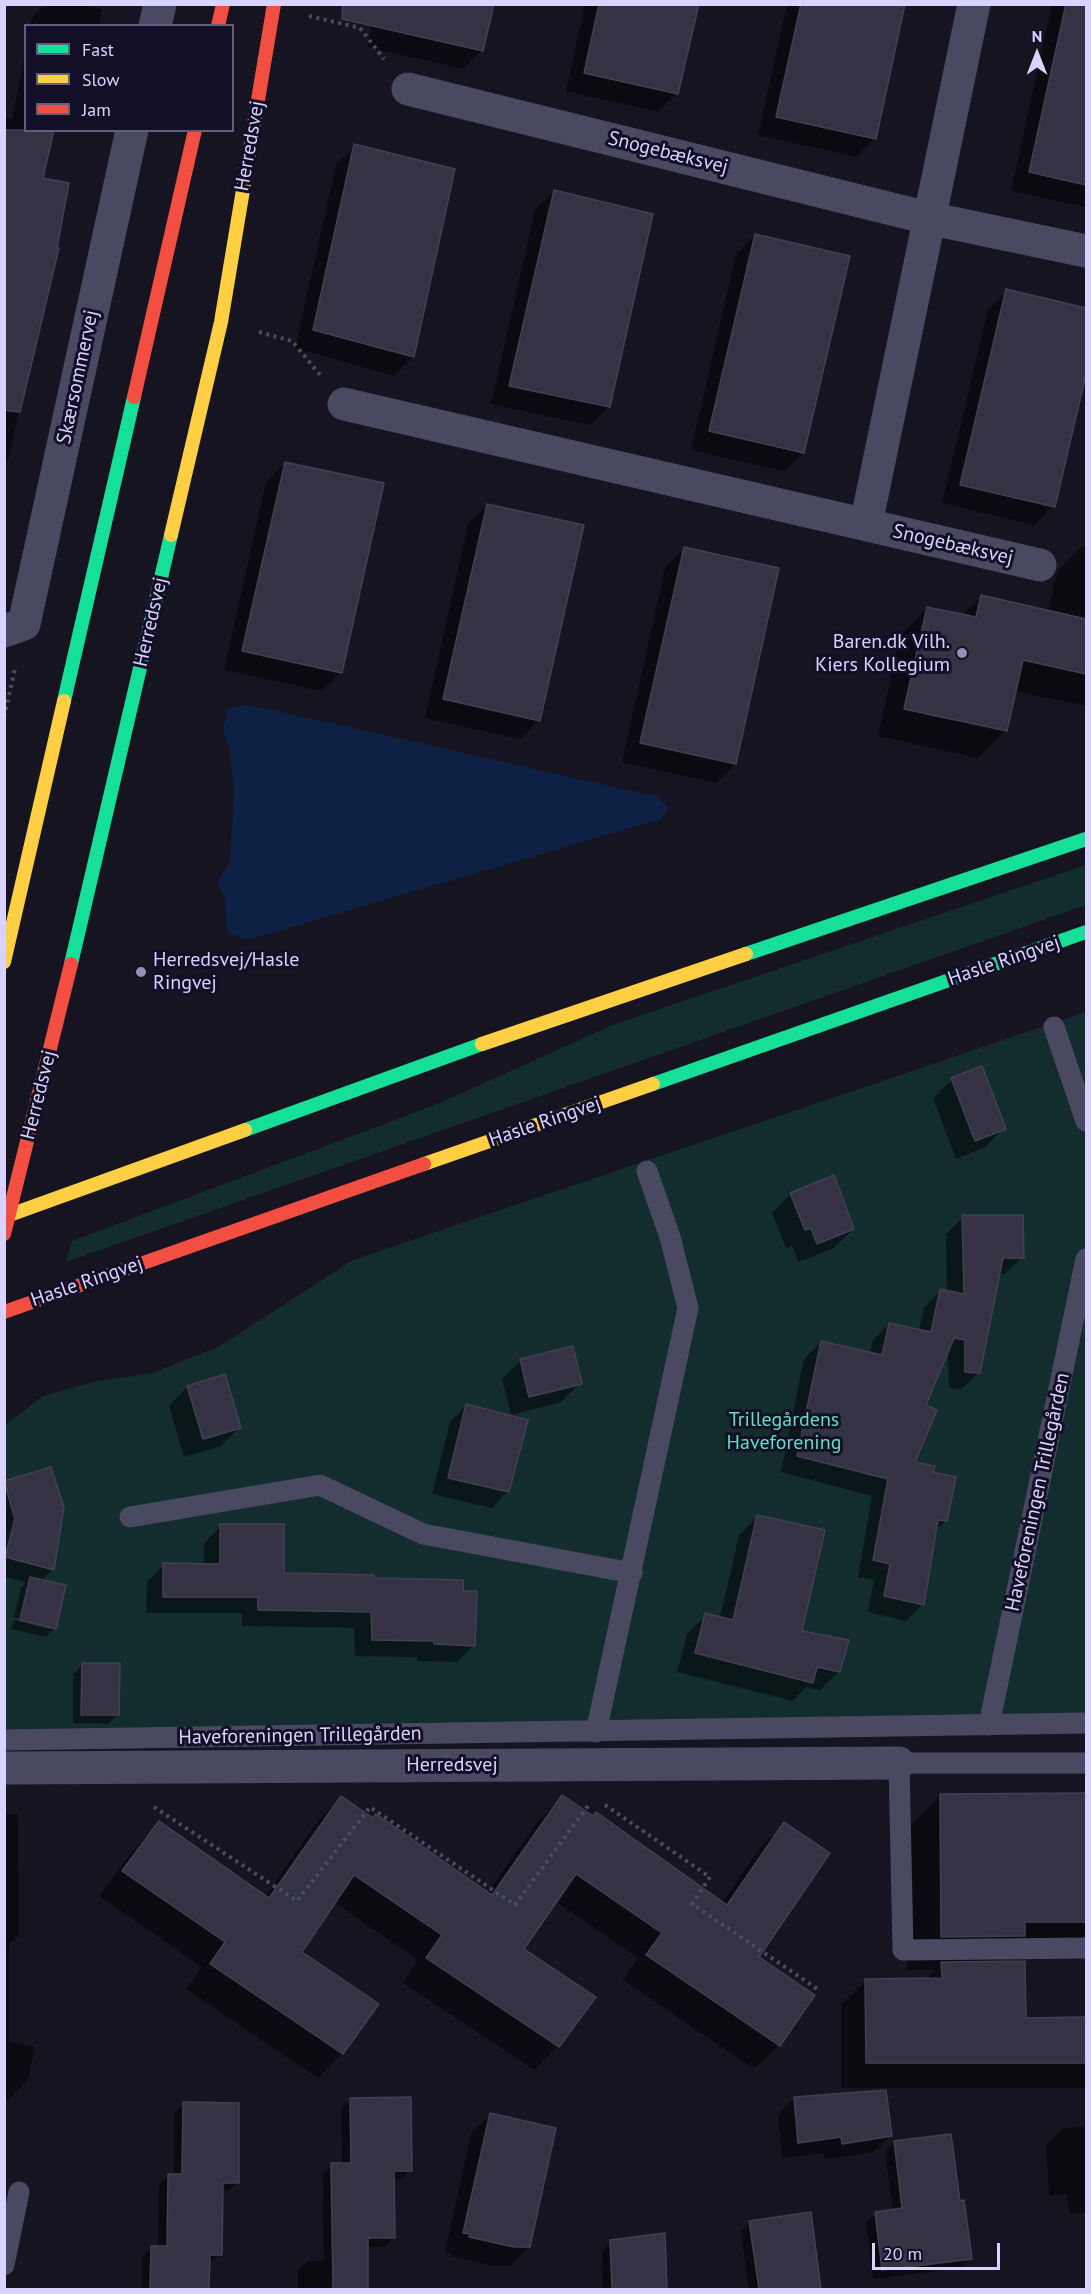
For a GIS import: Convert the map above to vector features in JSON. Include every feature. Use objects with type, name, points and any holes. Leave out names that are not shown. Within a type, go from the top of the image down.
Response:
[{"type":"main road","points":[[218,24],[223,4]]},
{"type":"main road","name":"Herredsvej","points":[[6,1220],[71,964],[221,322],[274,6]]},
{"type":"main road","points":[[4,962],[195,132]]},
{"type":"main road","points":[[6,1220],[536,1025],[1086,839]]},
{"type":"main road","name":"Hasle Ringvej","points":[[4,1312],[1086,932]]},
{"type":"street","points":[[155,24],[160,4]]},
{"type":"street","name":"Snogebæksvej","points":[[866,524],[974,4]]},
{"type":"street","name":"Snogebæksvej","points":[[408,89],[928,218],[1086,251]]},
{"type":"street","name":"Skærsommervej","points":[[14,628],[132,132]]},
{"type":"street","name":"Snogebæksvej","points":[[344,404],[1040,565]]},
{"type":"street","name":"Herredsvej","points":[[4,1768],[899,1763]]},
{"type":"lane","points":[[1054,1027],[1086,1121]]},
{"type":"lane","points":[[596,1732],[688,1308],[670,1237],[647,1171]]},
{"type":"lane","name":"Haveforeningen Trillegården","points":[[988,1725],[1086,1259]]},
{"type":"lane","points":[[130,1517],[320,1485],[423,1534],[632,1573]]},
{"type":"lane","name":"Haveforeningen Trillegården","points":[[4,1740],[1086,1723]]},
{"type":"lane","points":[[1086,1763],[899,1763],[903,1950],[1086,1948]]},
{"type":"lane","points":[[4,2265],[20,2192]]},
{"type":"path","points":[[274,6],[360,28],[408,89]]},
{"type":"path","points":[[221,322],[292,341],[344,404]]},
{"type":"path","points":[[151,1806],[297,1901],[370,1807],[515,1905],[594,1798]]},
{"type":"path","points":[[604,1804],[710,1877],[692,1904],[819,1990]]},
{"type":"green space","points":[[1086,865],[1086,905],[66,1262],[72,1241],[435,1105],[615,1024]]},
{"type":"green space","name":"Trillegårdens Haveforening","points":[[1086,1012],[1086,1732],[5,1737],[5,1425],[43,1396],[93,1382],[152,1373],[218,1347],[353,1260]]},
{"type":"water","points":[[250,705],[659,797],[668,809],[661,819],[247,940],[227,933],[225,897],[217,884],[230,861],[234,792],[230,752],[223,730],[227,708]]},
{"type":"building","points":[[343,4],[494,4],[483,51],[342,19]]},
{"type":"building","points":[[599,4],[699,4],[678,94],[584,73]]},
{"type":"building","points":[[801,4],[905,4],[876,139],[776,117]]},
{"type":"building","points":[[1066,4],[1086,4],[1086,185],[1029,172]]},
{"type":"building","points":[[4,130],[54,132],[43,178],[69,183],[57,248],[59,248],[20,412],[4,410]]},
{"type":"building","points":[[354,144],[455,169],[414,357],[313,330]]},
{"type":"building","points":[[554,190],[653,214],[610,407],[509,386]]},
{"type":"building","points":[[755,234],[850,256],[804,453],[709,431]]},
{"type":"building","points":[[1006,289],[1086,308],[1086,374],[1055,507],[960,485]]},
{"type":"building","points":[[285,462],[384,483],[342,673],[242,651]]},
{"type":"building","points":[[487,504],[584,525],[540,721],[443,699]]},
{"type":"building","points":[[684,547],[779,568],[736,764],[640,743]]},
{"type":"building","points":[[981,595],[1086,619],[1086,674],[1023,660],[1007,731],[904,709],[927,607],[976,617]]},
{"type":"building","points":[[982,1066],[1006,1129],[975,1141],[951,1078]]},
{"type":"building","points":[[834,1175],[854,1229],[817,1244],[811,1228],[805,1230],[790,1193]]},
{"type":"building","points":[[962,1215],[1023,1215],[1024,1258],[1003,1258],[980,1373],[965,1372],[965,1340],[954,1338],[926,1405],[937,1410],[915,1462],[935,1466],[933,1472],[956,1477],[947,1521],[938,1520],[924,1605],[884,1596],[890,1564],[873,1560],[888,1479],[797,1456],[821,1341],[882,1355],[889,1323],[931,1332],[940,1289],[964,1294]]},
{"type":"building","points":[[573,1346],[582,1384],[529,1397],[520,1359]]},
{"type":"building","points":[[225,1374],[241,1428],[203,1439],[187,1386]]},
{"type":"building","points":[[466,1404],[528,1420],[509,1492],[448,1478]]},
{"type":"building","points":[[51,1467],[64,1507],[54,1570],[5,1557],[15,1519],[4,1481]]},
{"type":"building","points":[[757,1515],[825,1530],[802,1631],[849,1640],[840,1672],[817,1667],[813,1683],[695,1653],[705,1613],[733,1620]]},
{"type":"building","points":[[220,1524],[284,1524],[284,1573],[463,1580],[463,1591],[477,1591],[475,1646],[434,1644],[434,1641],[372,1640],[371,1612],[258,1610],[258,1597],[163,1597],[163,1563],[220,1564]]},
{"type":"building","points":[[30,1577],[66,1585],[56,1629],[20,1620]]},
{"type":"building","points":[[82,1663],[120,1663],[119,1715],[81,1715]]},
{"type":"building","points":[[1086,1793],[1086,1922],[1025,1922],[1025,1936],[941,1937],[940,1794]]},
{"type":"building","points":[[562,1795],[593,1816],[596,1812],[727,1905],[784,1822],[830,1853],[759,1957],[815,1995],[780,2046],[646,1955],[662,1933],[576,1874],[524,1949],[596,1997],[559,2047],[426,1958],[442,1935],[354,1875],[302,1952],[379,2004],[343,2054],[210,1964],[225,1942],[122,1871],[159,1821],[269,1898],[341,1796],[373,1818],[376,1814],[492,1895]]},
{"type":"building","points":[[1025,1961],[1026,2018],[1086,2017],[1086,2063],[866,2063],[865,1979],[942,1978],[941,1962]]},
{"type":"building","points":[[886,2090],[892,2136],[842,2144],[841,2137],[798,2143],[794,2097]]},
{"type":"building","points":[[411,2097],[412,2171],[394,2171],[395,2238],[368,2238],[368,2289],[333,2289],[331,2163],[351,2163],[350,2098]]},
{"type":"building","points":[[183,2102],[239,2103],[239,2183],[223,2183],[222,2255],[210,2255],[209,2289],[150,2289],[151,2246],[167,2246],[168,2174],[182,2174]]},
{"type":"building","points":[[490,2113],[556,2128],[530,2247],[514,2247],[469,2237],[470,2234],[463,2233]]},
{"type":"building","points":[[951,2134],[960,2201],[964,2200],[972,2259],[882,2270],[875,2212],[902,2208],[894,2141]]},
{"type":"building","points":[[811,2212],[821,2289],[759,2289],[749,2221]]},
{"type":"building","points":[[665,2233],[667,2289],[612,2289],[610,2240]]},
{"type":"traffic: fast","points":[[64,701],[134,397]]},
{"type":"traffic: fast","points":[[71,964],[171,535]]},
{"type":"traffic: fast","points":[[746,954],[1086,839]]},
{"type":"traffic: fast","points":[[653,1084],[1086,932]]},
{"type":"traffic: fast","points":[[245,1130],[482,1044]]},
{"type":"traffic: slow","points":[[171,535],[221,322],[247,166]]},
{"type":"traffic: slow","points":[[4,962],[64,701]]},
{"type":"traffic: slow","points":[[482,1044],[746,954]]},
{"type":"traffic: slow","points":[[424,1164],[653,1084]]},
{"type":"traffic: slow","points":[[4,1217],[245,1130]]},
{"type":"traffic: jam","points":[[218,24],[223,4]]},
{"type":"traffic: jam","points":[[247,166],[274,4]]},
{"type":"traffic: jam","points":[[134,397],[195,132]]},
{"type":"traffic: jam","points":[[4,1234],[71,964]]},
{"type":"traffic: jam","points":[[4,1312],[424,1164]]},
{"type":"place","name":"Baren.dk Vilh. Kiers Kollegium","points":[[962,653]]},
{"type":"place","name":"Herredsvej/Hasle Ringvej","points":[[141,972]]}]
